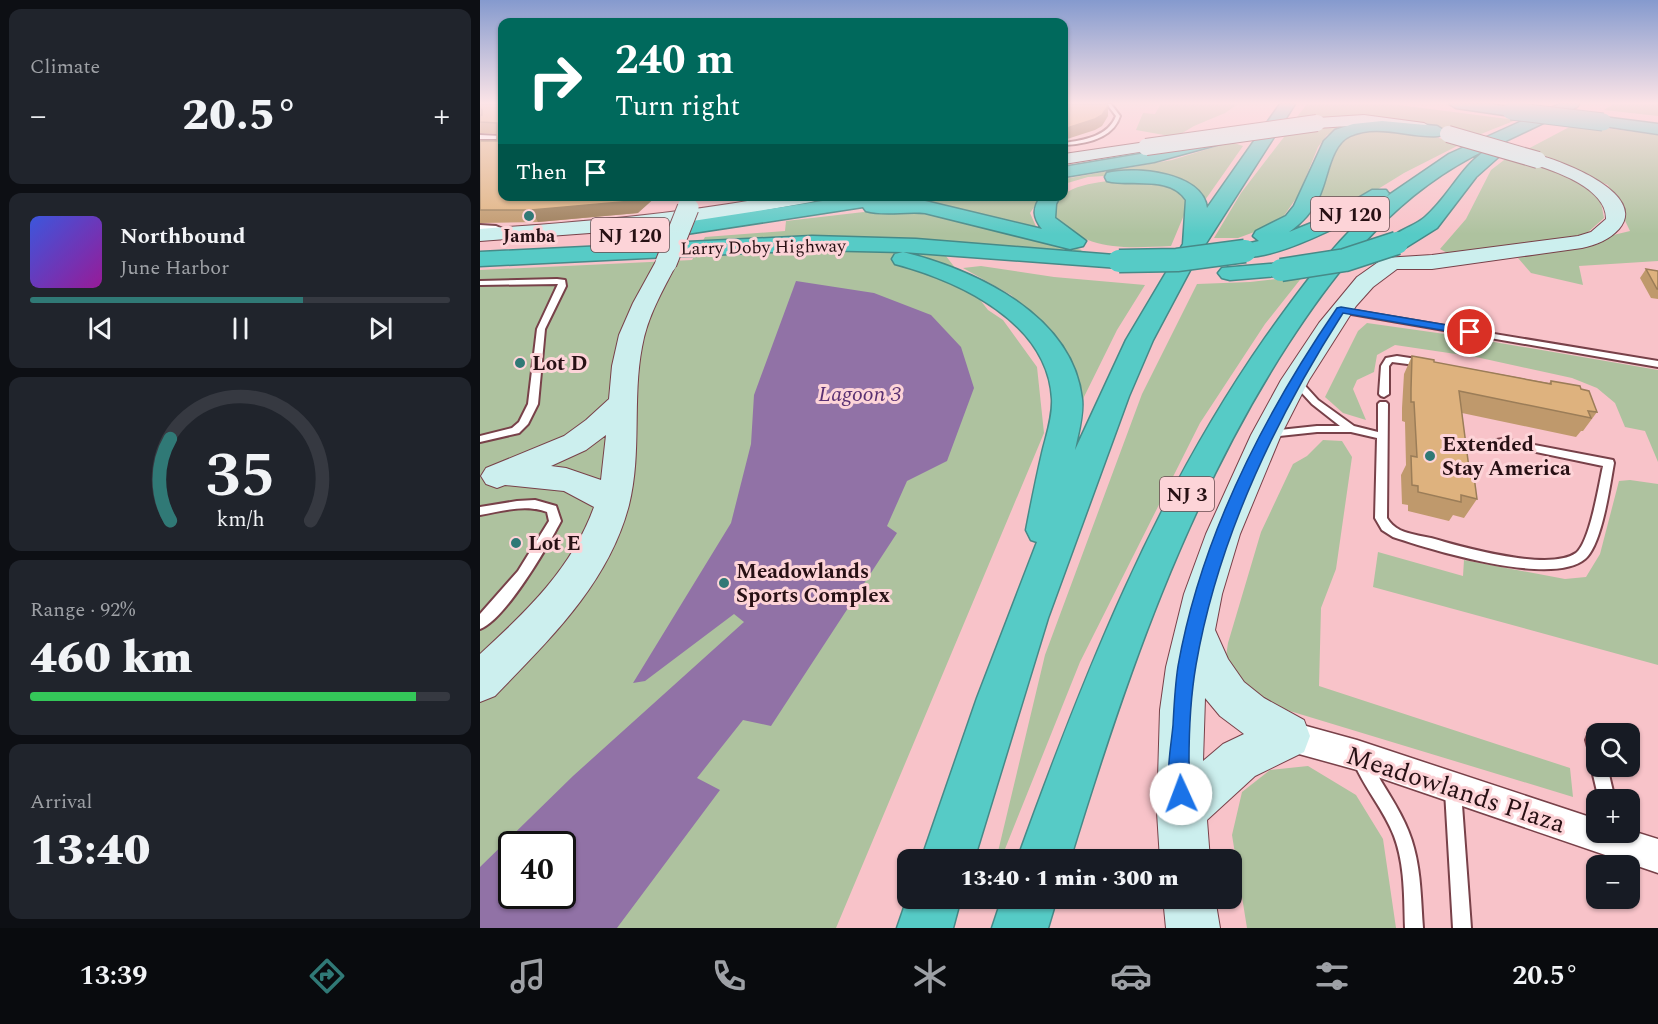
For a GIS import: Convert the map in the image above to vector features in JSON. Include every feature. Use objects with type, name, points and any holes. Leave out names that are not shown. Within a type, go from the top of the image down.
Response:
[{"type":"highway","points":[[1068,171],[1154,157],[1193,147]]},
{"type":"highway","points":[[950,849],[1027,619],[1091,451],[1124,374],[1192,244],[1258,147]]},
{"type":"highway","points":[[1246,246],[1296,220],[1306,205],[1329,147]]},
{"type":"highway","name":"NJ 120","points":[[1118,261],[1177,260],[1314,232],[1345,217],[1404,177],[1439,147]]},
{"type":"highway","name":"NJ 3","points":[[1047,849],[1095,710],[1130,623],[1177,514],[1221,427],[1281,333],[1348,247],[1395,200],[1441,147]]},
{"type":"highway","points":[[1048,201],[1043,210],[1048,223],[1082,245],[1118,261],[1230,273],[1281,270],[1394,253],[1435,219],[1472,168],[1507,147]]},
{"type":"highway","points":[[1068,186],[1082,181],[1115,177],[1148,178],[1177,185],[1192,193],[1196,200],[1192,244]]},
{"type":"highway","points":[[686,205],[756,201]]},
{"type":"highway","name":"Larry Doby Highway","points":[[480,246],[617,236],[865,201]]},
{"type":"highway","points":[[780,214],[917,206],[1082,245]]},
{"type":"highway","points":[[831,244],[919,262],[959,278],[992,296],[1022,318],[1054,355],[1064,376],[1066,413],[1027,619]]},
{"type":"highway","name":"Larry Doby Highway","points":[[480,259],[750,245],[831,244],[916,246],[1118,261]]},
{"type":"highway","points":[[925,928],[931,909]]},
{"type":"highway","points":[[1020,928],[1026,909]]},
{"type":"street","points":[[1068,158],[1144,147]]},
{"type":"street","points":[[1184,849],[1179,759],[1187,667],[1195,629],[1223,534],[1266,435],[1295,380],[1341,310],[1394,253],[1432,262],[1572,244],[1598,236],[1613,224],[1616,211],[1603,192],[1581,177],[1538,160],[1477,147]]},
{"type":"street","points":[[480,235],[632,224],[686,205],[742,201]]},
{"type":"street","points":[[480,682],[540,623],[566,592],[593,552],[613,503],[629,346],[658,264],[686,205]]},
{"type":"street","points":[[489,477],[575,443],[597,427],[623,401]]},
{"type":"street","points":[[489,477],[620,451]]},
{"type":"street","points":[[489,477],[564,477],[582,483],[613,503]]},
{"type":"street","points":[[1195,629],[1214,673],[1229,697],[1288,736]]},
{"type":"street","points":[[1181,812],[1239,760],[1288,736]]},
{"type":"street","name":"Meadowlands Plaza","points":[[1288,736],[1357,755],[1586,828]]},
{"type":"street","name":"Meadowlands Plaza","points":[[1629,843],[1658,856]]},
{"type":"street","points":[[1190,909],[1193,928]]},
{"type":"lane","points":[[480,227],[496,228],[512,234]]},
{"type":"lane","points":[[480,283],[557,281],[561,282],[562,286],[541,330],[533,404],[523,424],[508,433],[480,440]]},
{"type":"lane","points":[[1341,310],[1658,364]]},
{"type":"lane","points":[[1429,364],[1397,359],[1389,360],[1385,366],[1381,518],[1386,527],[1392,531],[1507,561],[1535,565],[1570,564],[1582,556],[1589,543],[1609,463],[1503,442],[1494,443]]},
{"type":"lane","points":[[1295,380],[1315,402],[1351,429]]},
{"type":"lane","points":[[1266,435],[1317,429],[1351,429],[1382,436]]},
{"type":"lane","points":[[480,511],[525,504],[544,505],[552,509],[555,521],[527,570],[480,623]]},
{"type":"lane","points":[[1357,755],[1403,838],[1410,877],[1414,928]]},
{"type":"lane","points":[[1453,787],[1462,928]]},
{"type":"green space","points":[[1214,147],[1242,147],[1203,203],[1201,199],[1135,174],[1088,177],[1068,183],[1068,178],[1172,160]]},
{"type":"green space","points":[[1276,147],[1318,147],[1299,194],[1279,223],[1238,238],[1214,238],[1241,193]]},
{"type":"green space","points":[[1337,147],[1455,147],[1404,173],[1323,223],[1312,220]]},
{"type":"green space","points":[[1531,147],[1658,147],[1658,261],[1579,266],[1583,285],[1531,273],[1518,258],[1630,231],[1608,185],[1524,151]]},
{"type":"green space","points":[[1508,157],[1557,172],[1582,184],[1599,200],[1604,218],[1587,233],[1552,242],[1449,254],[1440,249],[1466,219],[1491,170]]},
{"type":"green space","points":[[1119,180],[1149,182],[1166,186],[1182,195],[1189,203],[1171,246],[1122,247],[1093,242],[1066,228],[1053,216],[1058,201],[1068,201],[1068,192],[1099,182]]},
{"type":"green space","points":[[928,201],[1038,201],[1030,213],[1038,231],[930,205]]},
{"type":"green space","name":"Meadowlands Sports Complex","points":[[881,210],[912,210],[1082,250],[1078,253],[935,242],[988,310],[1003,320],[1037,367],[1044,433],[836,928],[480,928],[480,270],[692,260],[705,237],[785,231],[786,221]]},
{"type":"green space","points":[[981,266],[1054,277],[1145,285],[1117,330],[1080,405],[1055,340],[1011,295],[963,268]]},
{"type":"green space","points":[[1303,276],[1265,324],[1200,423],[1080,662],[1005,849],[999,849],[1045,655],[1142,394],[1197,284],[1250,282]]},
{"type":"green space","points":[[1367,323],[1459,336],[1658,370],[1658,462],[1645,431],[1625,427],[1615,403],[1597,388],[1572,378],[1476,357],[1395,345],[1377,355],[1374,372],[1357,380],[1353,389],[1366,420],[1343,413],[1325,397],[1358,331]]},
{"type":"green space","points":[[1323,440],[1342,441],[1352,457],[1336,569],[1321,608],[1319,686],[1570,768],[1573,797],[1267,704],[1224,670],[1228,643],[1261,532],[1293,464],[1307,456]]},
{"type":"green space","points":[[1630,480],[1658,484],[1658,665],[1373,587],[1378,552],[1463,576],[1464,560],[1565,579],[1586,577],[1600,554],[1619,481]]},
{"type":"green space","points":[[1308,766],[1356,795],[1383,839],[1396,928],[1247,928],[1242,897],[1242,849],[1234,849],[1232,835],[1242,792],[1270,770]]},
{"type":"water","name":"Lagoon 3","points":[[796,281],[874,293],[931,315],[961,347],[974,388],[947,461],[907,481],[887,526],[897,533],[771,726],[743,720],[697,778],[720,790],[617,928],[480,928],[480,867],[498,849],[498,909],[576,909],[576,831],[517,831],[573,776],[744,622],[734,614],[645,681],[633,683],[731,523],[751,444],[754,395]]},
{"type":"building","points":[[480,147],[498,147],[498,201],[632,201],[531,210],[480,210]]},
{"type":"building","points":[[1646,269],[1658,271],[1658,289],[1657,289]]},
{"type":"building","points":[[1412,356],[1551,384],[1551,381],[1580,386],[1581,389],[1589,391],[1597,412],[1588,411],[1591,418],[1459,391],[1469,468],[1473,469],[1477,499],[1461,495],[1461,502],[1418,492],[1418,486],[1412,485],[1411,456],[1417,457],[1414,402],[1411,402]]},
{"type":"place","name":"Jamba","points":[[529,216]]},
{"type":"place","name":"Lot D","points":[[520,363]]},
{"type":"place","name":"Extended Stay America","points":[[1430,456]]},
{"type":"place","name":"Lot E","points":[[516,543]]},
{"type":"place","name":"Meadowlands Sports Complex","points":[[724,583]]},
{"type":"route","points":[[1181,794],[1179,759],[1182,710],[1187,667],[1203,594],[1223,534],[1266,435],[1310,356],[1341,310],[1470,332]]}]
